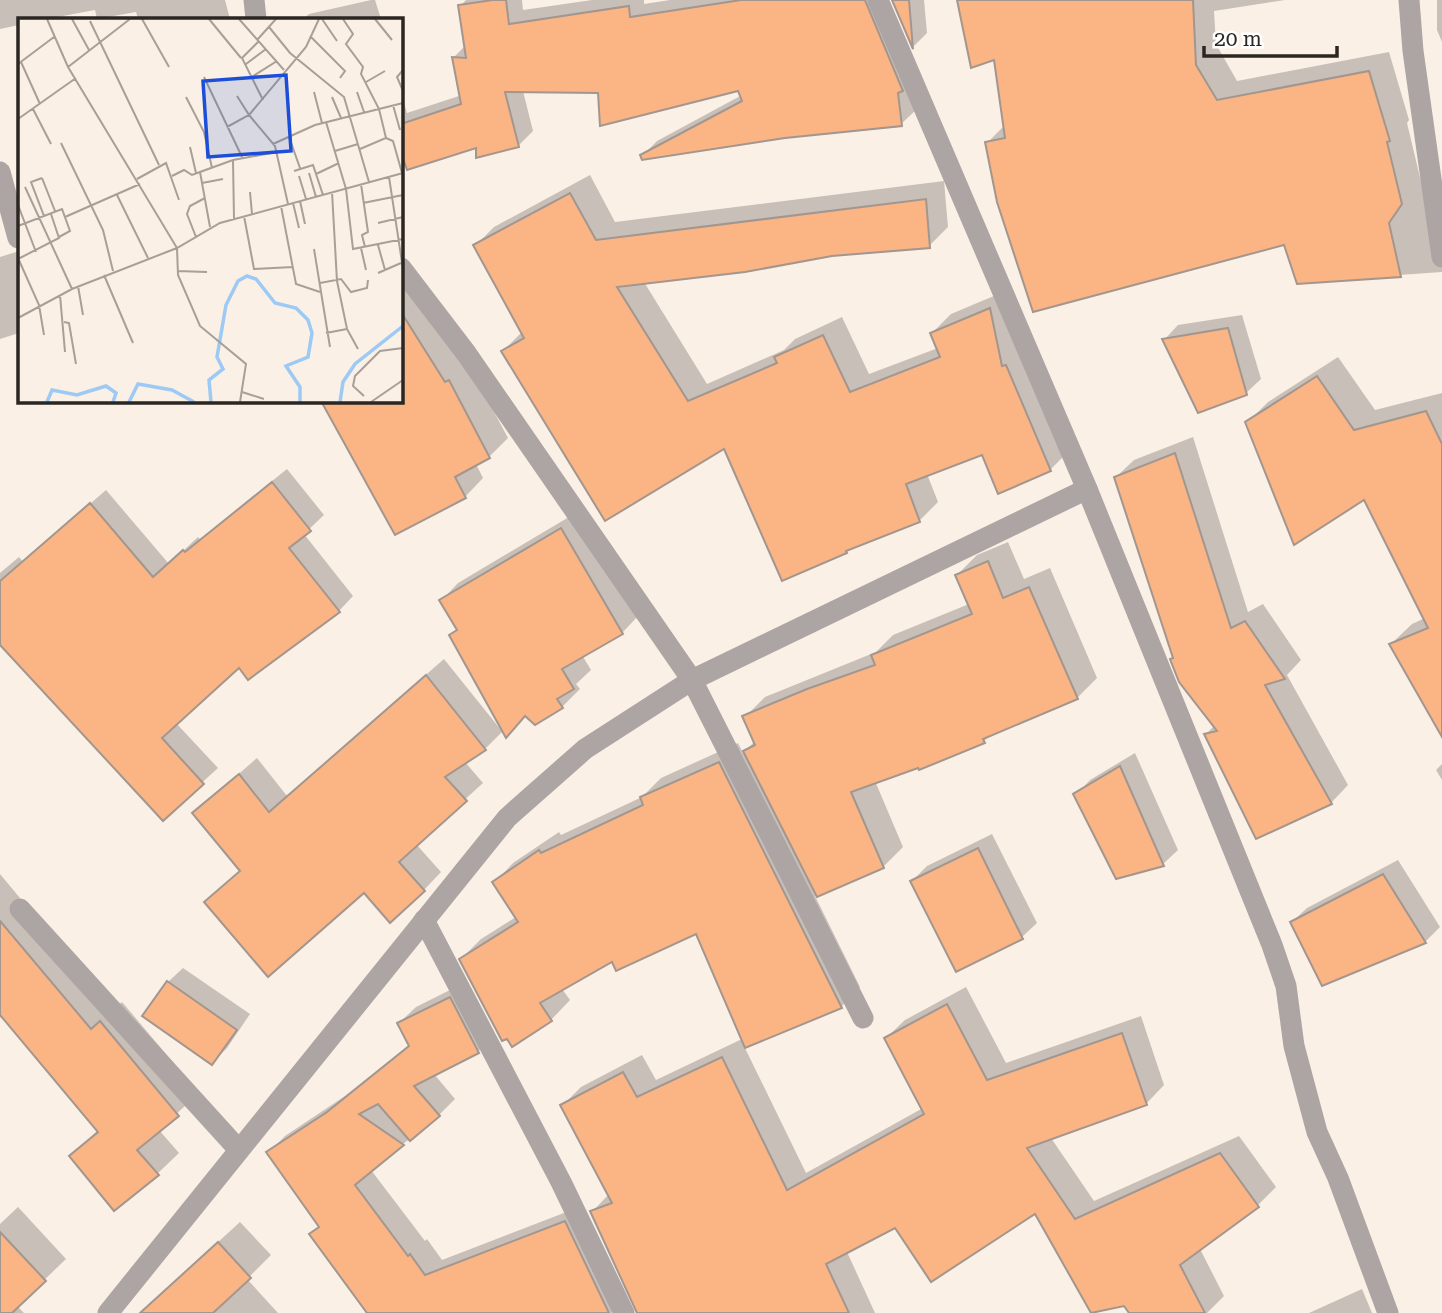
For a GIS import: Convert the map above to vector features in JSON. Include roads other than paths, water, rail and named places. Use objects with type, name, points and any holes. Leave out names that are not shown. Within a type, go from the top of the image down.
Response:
[{"type":"street","points":[[254,0],[256,18]]},
{"type":"street","points":[[878,0],[1087,489],[1272,945],[1286,986],[1294,1046],[1317,1132],[1338,1178],[1388,1313]]},
{"type":"street","points":[[1409,0],[1413,51],[1442,257]]},
{"type":"street","points":[[0,172],[18,235]]},
{"type":"street","points":[[0,244],[18,238]]},
{"type":"street","points":[[402,269],[466,353],[692,680],[863,1018]]},
{"type":"street","points":[[108,1313],[507,818],[585,749],[692,680],[1087,489]]},
{"type":"street","points":[[20,909],[239,1150]]},
{"type":"street","points":[[424,920],[561,1182],[624,1313]]}]
